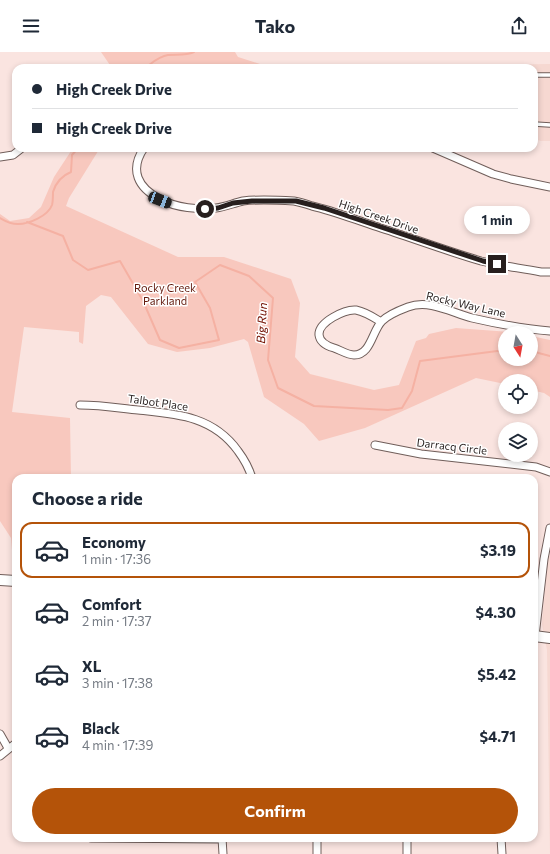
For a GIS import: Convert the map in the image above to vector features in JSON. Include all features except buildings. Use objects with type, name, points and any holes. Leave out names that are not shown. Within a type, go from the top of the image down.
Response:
[{"type":"main road","points":[[0,580],[12,581]]},
{"type":"main road","points":[[538,636],[550,638]]},
{"type":"street","points":[[0,157],[13,155],[17,152]]},
{"type":"street","name":"High Creek Drive","points":[[142,152],[136,164],[138,178],[143,187],[160,200],[172,204],[189,208],[205,209],[218,208],[233,203],[252,201],[296,201],[324,208],[483,261],[541,272],[550,272]]},
{"type":"street","points":[[442,152],[493,174],[518,181],[550,187]]},
{"type":"street","name":"Rocky Way Lane","points":[[381,322],[409,306],[423,304],[472,318],[508,326],[550,331]]},
{"type":"street","points":[[356,310],[367,313],[381,322],[369,345],[362,352],[354,355],[327,346],[322,341],[320,335],[321,328],[325,322],[344,312],[356,310]]},
{"type":"street","name":"Talbot Place","points":[[80,404],[170,413],[197,419],[225,435],[245,461],[250,474]]},
{"type":"street","name":"Darracq Circle","points":[[375,445],[421,454],[536,467],[550,472]]},
{"type":"street","points":[[538,605],[550,528]]},
{"type":"street","points":[[0,734],[8,748]]},
{"type":"street","points":[[0,756],[12,746]]},
{"type":"street","points":[[222,842],[223,854]]},
{"type":"street","points":[[317,842],[317,854]]},
{"type":"street","points":[[407,842],[407,854]]},
{"type":"street","points":[[502,842],[502,854]]},
{"type":"lane","points":[[538,75],[550,75]]},
{"type":"lane","points":[[538,124],[550,125]]},
{"type":"shaded area","points":[[538,64],[550,64],[550,141],[538,140]]},
{"type":"shaded area","points":[[548,556],[550,556],[550,854],[547,650],[542,624]]},
{"type":"green space","points":[[101,52],[235,52],[238,57],[260,64],[109,64]]},
{"type":"green space","name":"Rocky Creek Parkland","points":[[70,152],[98,152],[69,198],[66,206],[178,257],[224,257],[291,279],[300,303],[295,357],[310,374],[374,390],[399,385],[416,341],[426,338],[429,334],[456,328],[498,331],[498,366],[538,366],[538,337],[550,340],[550,397],[538,392],[538,374],[498,374],[498,383],[476,378],[365,428],[319,441],[304,424],[264,397],[248,342],[244,339],[210,348],[177,352],[148,344],[111,297],[101,295],[86,306],[83,344],[79,342],[79,332],[24,327],[12,412],[70,418],[71,474],[12,474],[12,550],[11,538],[0,521],[0,214],[10,221],[29,218],[41,207],[54,177]]},
{"type":"waterway","points":[[150,64],[165,56],[194,52]]},
{"type":"waterway","points":[[0,218],[11,223],[22,224],[38,219],[47,213],[52,205],[53,192],[57,182],[64,175],[71,172],[72,155],[75,152]]},
{"type":"waterway","name":"Big Run","points":[[27,222],[63,236],[73,260],[88,270],[120,261],[143,301],[160,340],[179,348],[219,340],[210,308],[195,282],[220,265],[249,276],[273,298],[268,360],[278,388],[314,406],[388,410],[402,408],[412,391],[420,361],[498,351]]},
{"type":"waterway","name":"Big Run","points":[[538,353],[550,356]]},
{"type":"route","points":[[205,209],[218,208],[233,203],[252,201],[296,201],[324,208],[483,261],[497,264]]}]
